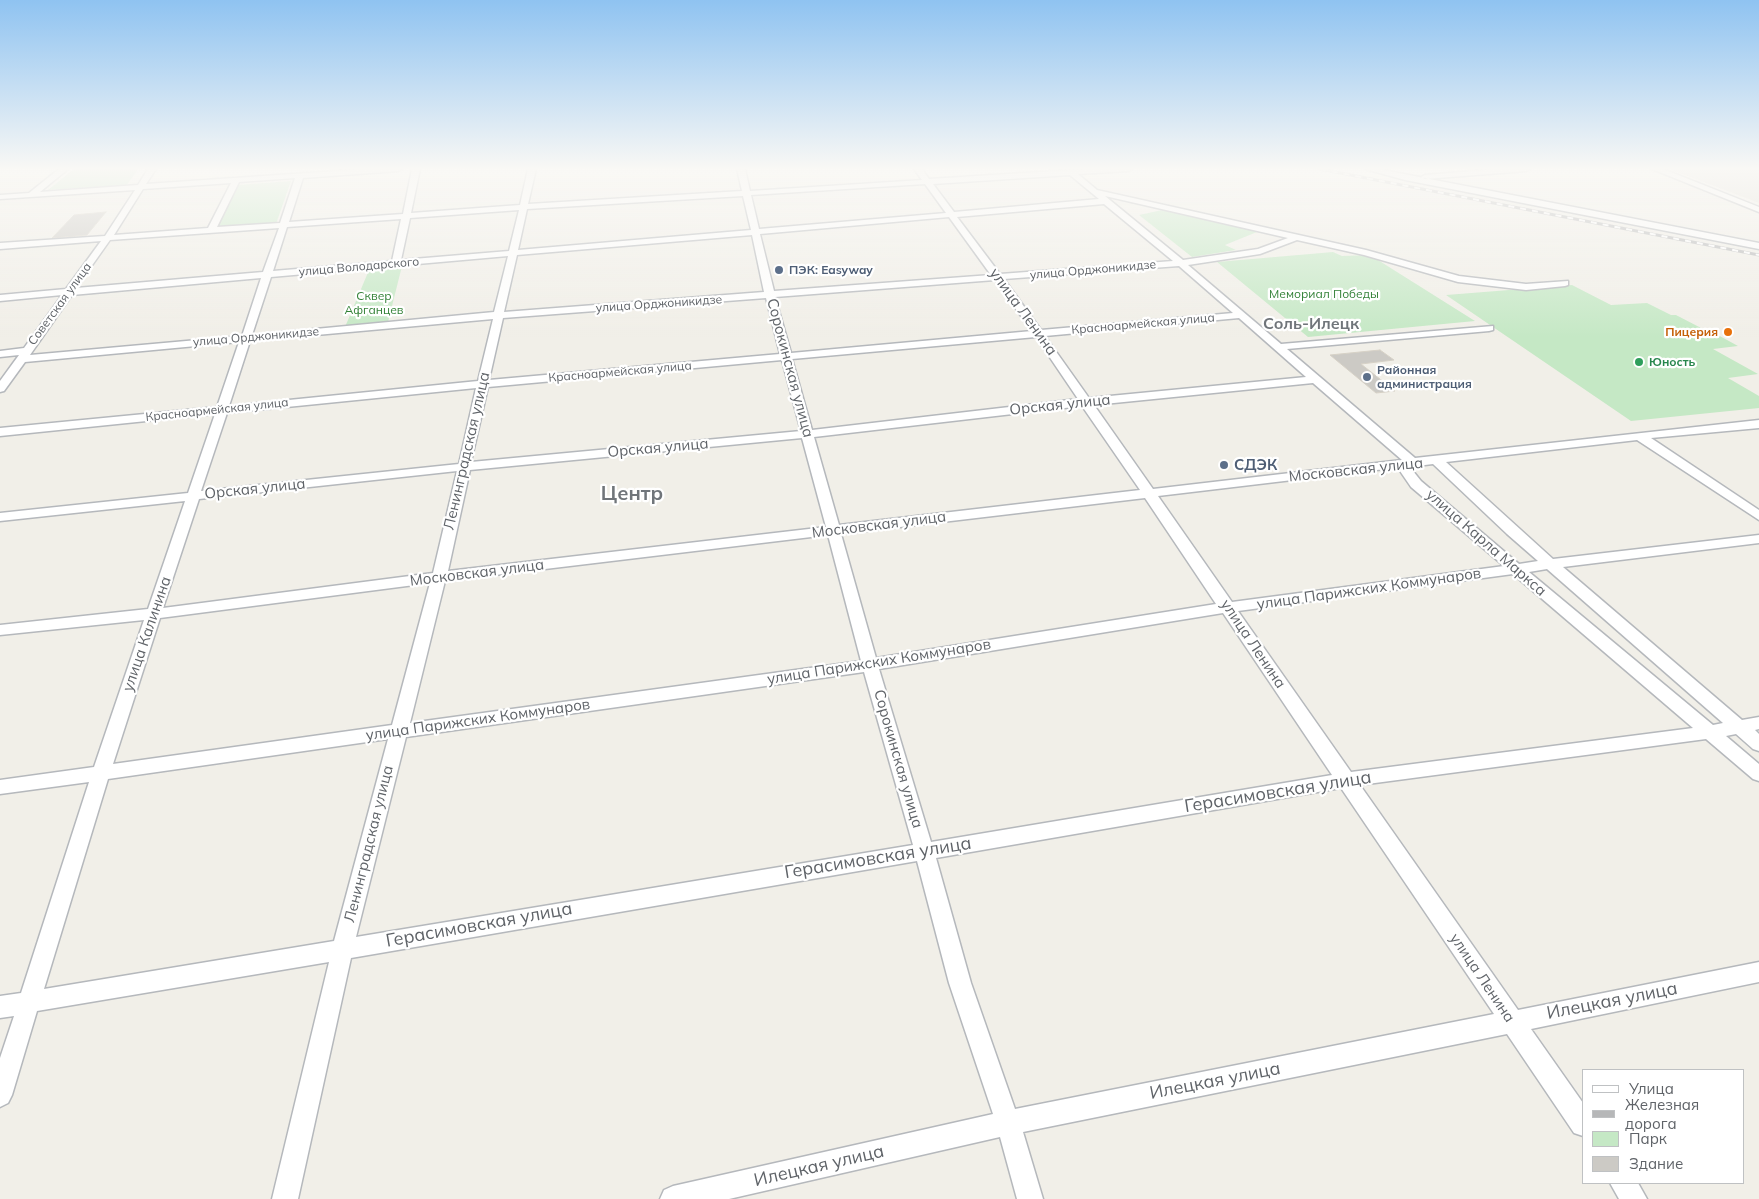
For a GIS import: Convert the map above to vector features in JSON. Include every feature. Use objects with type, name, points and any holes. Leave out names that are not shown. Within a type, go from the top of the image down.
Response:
[{"type":"street","name":"Советская улица","points":[[0,389],[116,225]]},
{"type":"street","points":[[211,231],[214,225]]},
{"type":"street","points":[[0,246],[282,225]]},
{"type":"street","name":"улица Калинина","points":[[0,1095],[27,1002],[100,775],[153,614],[195,496],[221,410],[247,337],[282,225]]},
{"type":"street","points":[[396,264],[404,225]]},
{"type":"street","name":"Ленинградская улица","points":[[285,1199],[343,948],[439,577],[520,225]]},
{"type":"street","name":"Сорокинская улица","points":[[755,225],[770,296],[870,665],[924,850],[960,983],[1008,1122],[1030,1199]]},
{"type":"street","name":"улица Володарского","points":[[0,298],[843,225]]},
{"type":"street","name":"улица Ленина","points":[[960,225],[999,277],[1150,493],[1582,1123]]},
{"type":"street","points":[[1135,225],[1413,463]]},
{"type":"street","points":[[1239,225],[1366,253],[1458,279],[1526,287],[1565,283]]},
{"type":"street","points":[[1653,225],[1759,246]]},
{"type":"street","points":[[1706,235],[1752,235]]},
{"type":"street","name":"улица Орджоникидзе","points":[[0,354],[24,355],[499,315],[770,296],[1181,263],[1260,251],[1295,238]]},
{"type":"street","name":"Красноармейская улица","points":[[0,432],[483,384],[1241,315]]},
{"type":"street","points":[[1278,347],[1489,328]]},
{"type":"street","name":"Орская улица","points":[[0,518],[463,467],[807,434],[1086,402],[1315,379]]},
{"type":"street","name":"Московская улица","points":[[0,630],[153,614],[439,577],[833,530],[1639,436],[1759,424]]},
{"type":"street","points":[[1639,436],[1759,516]]},
{"type":"street","name":"улица Карла Маркса","points":[[1437,461],[1759,744]]},
{"type":"street","name":"улица Карла Маркса","points":[[1413,463],[1406,472],[1416,484],[1759,774]]},
{"type":"street","name":"улица Парижских Коммунаров","points":[[0,788],[870,665],[1228,607],[1759,539]]},
{"type":"street","name":"Герасимовская улица","points":[[0,1007],[1347,780],[1710,732],[1759,723]]},
{"type":"street","name":"Илецкая улица","points":[[673,1199],[1008,1122],[1759,972]]},
{"type":"street","points":[[1624,1184],[1634,1199]]},
{"type":"green space","points":[[219,225],[265,225],[217,229]]},
{"type":"green space","points":[[1152,225],[1229,225],[1257,232],[1225,245],[1236,250],[1192,257]]},
{"type":"green space","name":"Мемориал Победы","points":[[1333,252],[1342,256],[1370,255],[1475,321],[1308,337],[1217,262]]},
{"type":"green space","name":"Сквер Афганцев","points":[[402,266],[388,322],[345,327],[369,270]]},
{"type":"green space","name":"Юность","points":[[1572,285],[1611,305],[1647,303],[1703,329],[1707,329],[1738,346],[1713,349],[1758,374],[1728,378],[1759,396],[1759,408],[1631,421],[1446,295]]},
{"type":"building","points":[[64,225],[95,225],[87,235],[52,238]]},
{"type":"building","name":"Районная администрация","points":[[1380,350],[1394,360],[1361,364],[1395,391],[1376,393],[1330,355]]},
{"type":"railway","points":[[1606,225],[1759,255]]},
{"type":"place","name":"ПЭК: Easyway","points":[[779,270]]},
{"type":"place","name":"Пицерия","points":[[1728,332]]},
{"type":"place","name":"Юность","points":[[1639,362]]},
{"type":"place","name":"Районная администрация","points":[[1367,377]]},
{"type":"place","name":"СДЭК","points":[[1224,465]]},
{"type":"district","name":"Соль-Илецк","points":[[1311,324]]},
{"type":"district","name":"Центр","points":[[632,494]]}]
